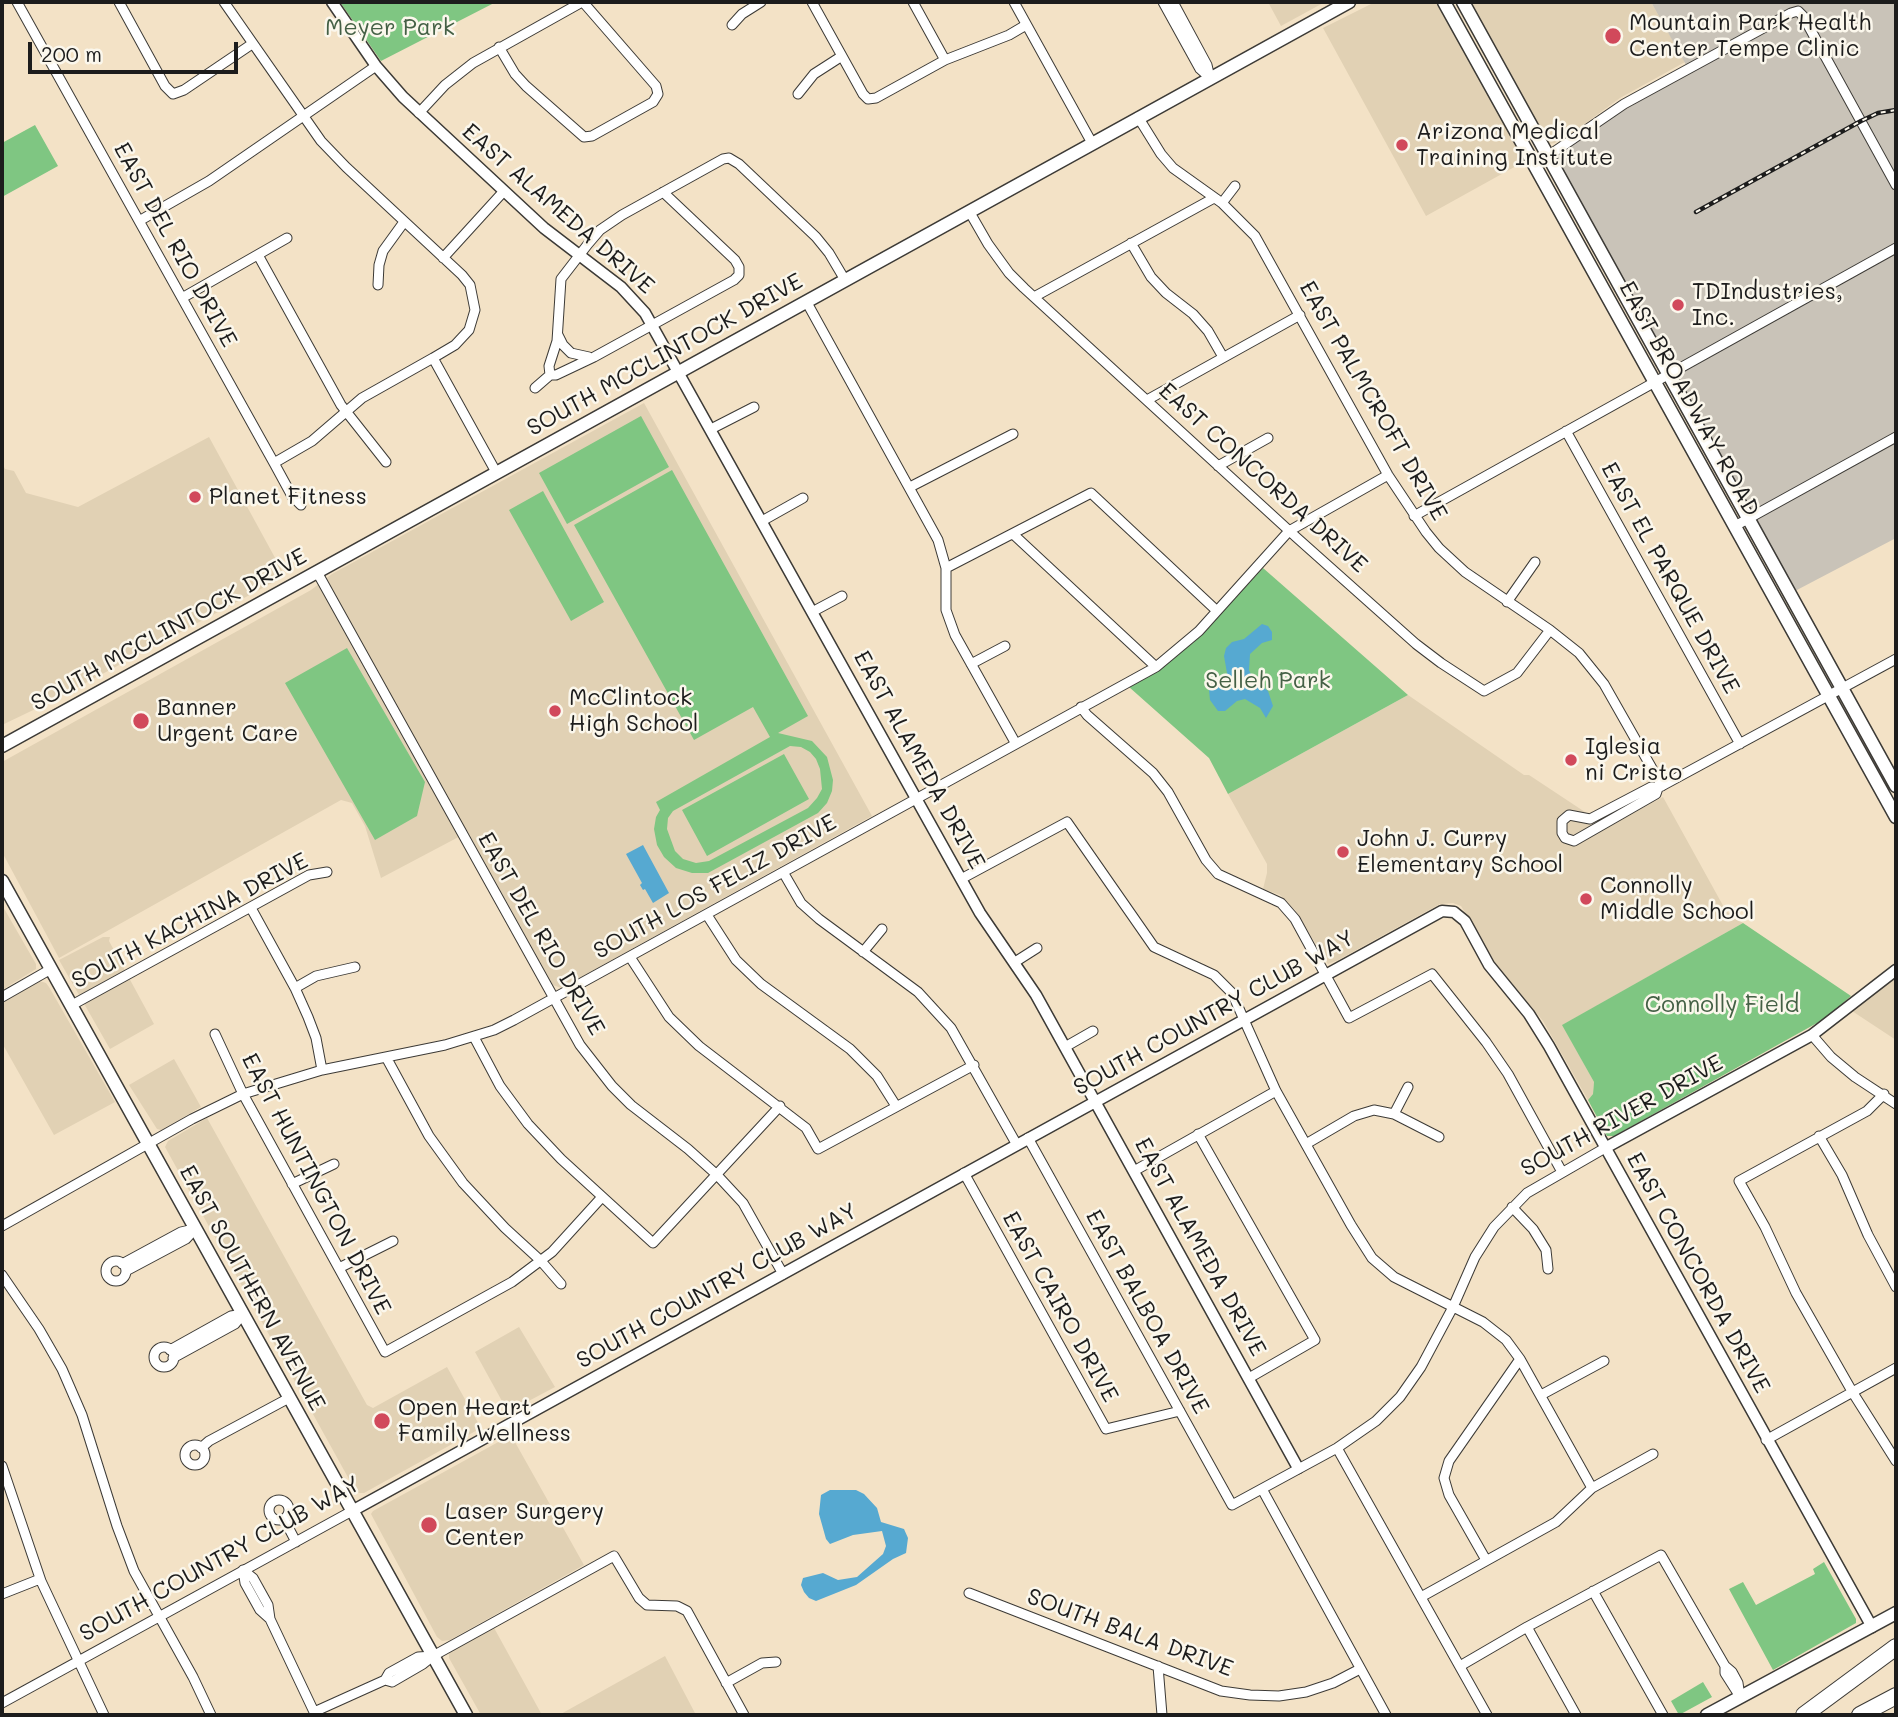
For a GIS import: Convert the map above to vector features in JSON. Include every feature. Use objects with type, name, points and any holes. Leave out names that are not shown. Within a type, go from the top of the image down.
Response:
[{"type":"highway","points":[[1804,1715],[1896,1647]]},
{"type":"highway","points":[[1860,1715],[1896,1696]]},
{"type":"main road","name":"SOUTH MCCLINTOCK DRIVE","points":[[2,746],[1349,2]]},
{"type":"main road","name":"EAST BROADWAY ROAD","points":[[1444,2],[1896,817]]},
{"type":"main road","name":"EAST BROADWAY ROAD","points":[[1463,2],[1896,786]]},
{"type":"main road","points":[[1499,99],[1507,100],[1526,117]]},
{"type":"main road","points":[[1537,168],[1548,156]]},
{"type":"main road","name":"EAST SOUTHERN AVENUE","points":[[2,881],[466,1715]]},
{"type":"main road","points":[[1707,1715],[1896,1613]]},
{"type":"street","name":"EAST DEL RIO DRIVE","points":[[18,2],[292,496],[301,505]]},
{"type":"street","points":[[119,2],[165,86],[173,94],[184,90],[253,44]]},
{"type":"street","points":[[224,2],[302,116],[338,160],[470,285],[475,310],[465,337],[455,345],[362,398],[312,441],[274,463]]},
{"type":"street","name":"EAST ALAMEDA DRIVE","points":[[332,2],[376,66],[419,113],[544,228],[628,293],[653,325],[980,913],[1015,961],[1065,1047],[1298,1468]]},
{"type":"street","points":[[419,113],[458,74],[499,47],[582,2],[654,84],[658,94],[653,102],[592,136],[584,137],[526,86],[515,74],[499,47]]},
{"type":"street","points":[[732,26],[761,2]]},
{"type":"street","points":[[812,2],[868,99],[876,98],[945,60],[1026,25]]},
{"type":"street","points":[[912,2],[945,60]]},
{"type":"street","points":[[1014,2],[1092,143]]},
{"type":"street","points":[[1163,2],[1200,69],[1210,78]]},
{"type":"street","points":[[1173,2],[1208,65],[1210,78]]},
{"type":"street","points":[[1548,156],[1624,104],[1791,13],[1798,12],[1803,16],[1896,185]]},
{"type":"street","points":[[798,94],[814,74],[842,56]]},
{"type":"street","points":[[139,221],[209,181],[376,66]]},
{"type":"street","name":"EAST PALMCROFT DRIVE","points":[[1138,117],[1155,146],[1173,168],[1218,200],[1255,236],[1413,516],[1439,548],[1465,572],[1579,653],[1599,677],[1660,787]]},
{"type":"street","points":[[550,375],[548,366],[558,335],[561,279],[578,255],[600,230],[622,215],[719,160],[729,158],[738,164],[816,237],[845,280]]},
{"type":"street","points":[[1034,297],[1131,243],[1218,200],[1235,186]]},
{"type":"street","points":[[443,258],[504,191]]},
{"type":"street","points":[[535,388],[550,375],[559,374],[594,357],[734,280],[740,271],[735,260],[663,192]]},
{"type":"street","name":"EAST CONCORDA DRIVE","points":[[969,211],[1001,264],[1034,297],[1416,644],[1484,691],[1517,673],[1550,630]]},
{"type":"street","points":[[378,285],[383,251],[404,222]]},
{"type":"street","points":[[182,298],[287,238]]},
{"type":"street","points":[[1131,243],[1151,277],[1193,314],[1208,331],[1223,358]]},
{"type":"street","points":[[1413,516],[1896,248]]},
{"type":"street","points":[[258,255],[345,411],[386,462]]},
{"type":"street","points":[[806,301],[938,540],[946,568],[946,610],[955,635],[1016,744]]},
{"type":"street","points":[[1147,400],[1300,315]]},
{"type":"street","points":[[558,335],[571,353],[594,357]]},
{"type":"street","points":[[433,358],[496,472]]},
{"type":"street","points":[[711,429],[754,407]]},
{"type":"street","name":"EAST EL PARQUE DRIVE","points":[[1566,430],[1740,744]]},
{"type":"street","points":[[910,487],[1013,434]]},
{"type":"street","points":[[1735,526],[1896,437]]},
{"type":"street","points":[[1218,466],[1268,438]]},
{"type":"street","name":"SOUTH LOS FELIZ DRIVE","points":[[2,1226],[243,1094],[322,1070],[474,1037],[514,1020],[631,957],[1156,667],[1199,631],[1289,531],[1388,475]]},
{"type":"street","points":[[946,568],[1091,493],[1217,611]]},
{"type":"street","points":[[762,521],[803,498]]},
{"type":"street","points":[[1013,534],[1156,667]]},
{"type":"street","points":[[1507,602],[1535,562]]},
{"type":"street","name":"EAST DEL RIO DRIVE","points":[[317,572],[580,1045],[612,1086],[650,1122],[688,1149],[743,1203],[783,1273]]},
{"type":"street","points":[[812,612],[842,596]]},
{"type":"street","points":[[971,664],[1005,646]]},
{"type":"street","points":[[1660,787],[1656,794],[1574,841],[1565,838],[1562,833],[1562,821],[1569,815],[1590,819],[1651,787],[1660,787],[1896,659]]},
{"type":"street","points":[[1082,707],[1087,715],[1153,774],[1168,792],[1206,860],[1218,874],[1281,903],[1295,919],[1349,1018],[1432,974],[1508,1074],[1562,1172]]},
{"type":"street","points":[[961,879],[1068,822],[1154,947],[1214,975],[1232,993],[1276,1090],[1351,1226],[1372,1258],[1394,1277],[1483,1322],[1506,1340],[1541,1395],[1592,1488]]},
{"type":"street","name":"SOUTH KACHINA DRIVE","points":[[72,1005],[309,875],[327,872]]},
{"type":"street","points":[[783,872],[801,903],[918,992],[951,1028],[1017,1145]]},
{"type":"street","points":[[251,908],[295,988],[316,1038],[322,1070]]},
{"type":"street","name":"SOUTH COUNTRY CLUB WAY","points":[[2,1703],[1326,975],[1442,912],[1454,912]]},
{"type":"street","name":"EAST CONCORDA DRIVE","points":[[1454,912],[1465,921],[1489,965],[1529,1014],[1872,1627]]},
{"type":"street","points":[[707,915],[736,960],[761,984],[850,1049],[877,1076],[895,1106]]},
{"type":"street","points":[[863,951],[882,929]]},
{"type":"street","points":[[1015,961],[1037,948]]},
{"type":"street","points":[[631,957],[669,1017],[699,1046],[806,1128],[818,1149],[974,1065]]},
{"type":"street","points":[[295,988],[316,976],[355,967]]},
{"type":"street","name":"SOUTH KACHINA DRIVE","points":[[2,997],[51,969]]},
{"type":"street","name":"SOUTH RIVER DRIVE","points":[[1232,1505],[1337,1448],[1376,1421],[1399,1397],[1421,1367],[1453,1307],[1475,1257],[1494,1227],[1527,1192],[1812,1035],[1896,970]]},
{"type":"street","points":[[1065,1047],[1093,1031]]},
{"type":"street","name":"EAST HUNTINGTON DRIVE","points":[[215,1034],[243,1094],[385,1352],[512,1282],[541,1261]]},
{"type":"street","points":[[1812,1035],[1831,1057],[1855,1077],[1896,1104]]},
{"type":"street","points":[[474,1037],[500,1086],[528,1124],[561,1159],[653,1243],[780,1106]]},
{"type":"street","points":[[386,1057],[429,1136],[463,1183],[561,1284]]},
{"type":"street","points":[[1394,1114],[1408,1087]]},
{"type":"street","points":[[1134,1171],[1276,1090]]},
{"type":"street","points":[[1884,1094],[1867,1111],[1740,1181],[1796,1293],[1853,1393],[1896,1461]]},
{"type":"street","points":[[1306,1144],[1354,1116],[1374,1111],[1394,1114],[1439,1137]]},
{"type":"street","points":[[1198,1134],[1315,1340],[1249,1378]]},
{"type":"street","points":[[1819,1136],[1842,1174],[1868,1235],[1896,1285]]},
{"type":"street","name":"EAST BALBOA DRIVE","points":[[1028,1138],[1232,1505]]},
{"type":"street","points":[[292,1184],[334,1164]]},
{"type":"street","name":"EAST CAIRO DRIVE","points":[[964,1173],[1106,1429],[1180,1411]]},
{"type":"street","points":[[541,1261],[602,1197]]},
{"type":"street","points":[[1512,1207],[1533,1229],[1546,1250],[1548,1269]]},
{"type":"street","points":[[124,1267],[186,1239],[196,1228]]},
{"type":"street","points":[[339,1268],[393,1241]]},
{"type":"street","points":[[2,1275],[39,1329],[62,1369],[82,1416],[134,1571],[211,1715]]},
{"type":"street","points":[[171,1354],[235,1324],[243,1314]]},
{"type":"street","points":[[1486,1560],[1449,1495],[1444,1478],[1450,1461],[1520,1359]]},
{"type":"street","points":[[1541,1395],[1604,1361]]},
{"type":"street","points":[[1766,1440],[1896,1368]]},
{"type":"street","points":[[201,1448],[209,1441],[289,1398]]},
{"type":"street","points":[[1337,1448],[1487,1715]]},
{"type":"street","points":[[1421,1597],[1556,1522],[1592,1488],[1653,1454]]},
{"type":"street","points":[[2,1466],[6,1496],[55,1616],[104,1715]]},
{"type":"street","points":[[1262,1489],[1386,1715]]},
{"type":"street","points":[[284,1519],[296,1542]]},
{"type":"street","points":[[1460,1667],[1527,1627],[1661,1555],[1725,1666],[1732,1672],[1738,1683],[1740,1697]]},
{"type":"street","points":[[243,1570],[245,1583],[260,1610],[270,1619],[315,1714],[385,1680],[392,1682],[433,1656],[614,1556],[639,1598],[647,1605],[677,1606],[687,1611],[744,1715]]},
{"type":"street","points":[[2,1594],[40,1579]]},
{"type":"street","points":[[1593,1591],[1663,1715]]},
{"type":"street","name":"SOUTH BALA DRIVE","points":[[969,1593],[1221,1690],[1279,1696],[1306,1692],[1333,1683],[1360,1669]]},
{"type":"street","points":[[1527,1627],[1576,1715]]},
{"type":"street","points":[[726,1682],[762,1663],[776,1662]]},
{"type":"street","points":[[1158,1667],[1163,1715]]},
{"type":"shaded area","points":[[1268,2],[1325,2],[1281,26]]},
{"type":"shaded area","points":[[1375,2],[1438,2],[1527,160],[1426,216],[1323,28]]},
{"type":"shaded area","points":[[1470,2],[1651,2],[1685,62],[1620,98],[1579,128],[1549,144]]},
{"type":"shaded area","points":[[1651,2],[1896,2],[1896,538],[1795,591],[1557,162],[1558,155],[1614,116],[1690,72]]},
{"type":"shaded area","name":"McClintock High School","points":[[644,403],[872,816],[561,988],[553,985],[468,832],[381,878],[365,826],[352,803],[341,800],[59,958],[2,852],[2,762],[311,590],[332,574]]},
{"type":"shaded area","points":[[209,437],[285,576],[2,725],[2,463],[5,469],[14,471],[26,493],[78,507]]},
{"type":"shaded area","name":"Connolly Middle School","points":[[1408,695],[1524,775],[1529,775],[1591,816],[1602,830],[1663,797],[1726,911],[1743,923],[1563,1025],[1594,1082],[1593,1094],[1588,1100],[1543,1021],[1496,964],[1461,906],[1453,903],[1440,904],[1328,964],[1295,910],[1280,895],[1263,889],[1267,864],[1228,794]]},
{"type":"shaded area","points":[[2,905],[36,964],[36,969],[2,990]]},
{"type":"shaded area","points":[[103,937],[110,937],[109,941],[154,1024],[110,1049],[59,960]]},
{"type":"shaded area","points":[[1896,977],[1896,1040],[1852,1011]]},
{"type":"shaded area","points":[[39,981],[49,987],[115,1102],[54,1135],[2,1043],[2,1002]]},
{"type":"shaded area","points":[[174,1059],[201,1107],[161,1130],[157,1129],[129,1085]]},
{"type":"shaded area","points":[[207,1118],[367,1405],[373,1408],[447,1367],[481,1428],[364,1493],[355,1490],[165,1147],[168,1141]]},
{"type":"shaded area","points":[[519,1327],[555,1387],[508,1412],[475,1352]]},
{"type":"shaded area","points":[[511,1435],[584,1565],[450,1640],[442,1641],[437,1637],[371,1514]]},
{"type":"shaded area","points":[[493,1626],[542,1715],[481,1715],[449,1658],[449,1652]]},
{"type":"shaded area","points":[[665,1656],[696,1715],[559,1715]]},
{"type":"green space","name":"Meyer Park","points":[[340,2],[496,2],[381,61]]},
{"type":"green space","points":[[35,125],[58,166],[2,197],[2,143]]},
{"type":"green space","points":[[641,416],[669,467],[567,524],[539,473]]},
{"type":"green space","points":[[672,470],[808,716],[778,733],[812,741],[827,757],[833,780],[832,791],[827,803],[818,813],[708,873],[692,873],[676,868],[664,857],[657,845],[654,829],[660,810],[656,802],[770,737],[753,707],[694,740],[574,525]],"holes":[[[790,746],[801,747],[810,752],[820,769],[822,789],[808,808],[709,861],[696,863],[683,859],[675,851],[667,829],[668,818],[673,811]]]},
{"type":"green space","points":[[543,491],[604,602],[571,621],[509,510]]},
{"type":"green space","name":"Selleh Park","points":[[1263,568],[1408,695],[1228,794],[1209,758],[1129,687],[1162,667],[1194,642]]},
{"type":"green space","points":[[347,648],[425,782],[417,816],[375,840],[285,683]]},
{"type":"green space","points":[[784,754],[809,799],[707,856],[682,810]]},
{"type":"green space","name":"Connolly Field","points":[[1743,923],[1851,996],[1826,1018],[1614,1136],[1607,1136],[1588,1100],[1593,1094],[1594,1082],[1562,1025]]},
{"type":"green space","points":[[1824,1562],[1856,1623],[1773,1670],[1729,1589],[1743,1582],[1756,1605],[1815,1574],[1813,1569]]},
{"type":"green space","points":[[1703,1682],[1712,1697],[1679,1715],[1671,1701]]},
{"type":"water","points":[[1262,624],[1268,626],[1272,632],[1272,640],[1262,643],[1250,654],[1249,670],[1253,679],[1268,691],[1273,706],[1266,718],[1260,708],[1245,699],[1237,701],[1225,711],[1218,711],[1210,700],[1209,690],[1224,682],[1227,673],[1224,656],[1226,648],[1232,642],[1244,639]]},
{"type":"water","points":[[643,845],[669,893],[653,903],[640,885],[642,883],[626,854]]},
{"type":"water","points":[[830,1490],[856,1490],[864,1494],[877,1508],[881,1522],[904,1529],[908,1538],[906,1553],[856,1585],[816,1601],[804,1592],[801,1585],[803,1578],[823,1573],[838,1580],[857,1577],[883,1554],[886,1546],[882,1531],[853,1535],[830,1544],[819,1514],[821,1495]]},
{"type":"railway","points":[[1696,212],[1861,121],[1878,113],[1896,110]]},
{"type":"place","name":"Mountain Park Health Center Tempe Clinic","points":[[1613,36]]},
{"type":"place","name":"Arizona Medical Training Institute","points":[[1402,145]]},
{"type":"place","name":"TDIndustries, Inc.","points":[[1678,305]]},
{"type":"place","name":"Planet Fitness","points":[[195,497]]},
{"type":"place","name":"McClintock High School","points":[[555,711]]},
{"type":"place","name":"Banner Urgent Care","points":[[141,721]]},
{"type":"place","name":"Iglesia ni Cristo","points":[[1571,760]]},
{"type":"place","name":"John J. Curry Elementary School","points":[[1343,852]]},
{"type":"place","name":"Connolly Middle School","points":[[1586,899]]},
{"type":"place","name":"Open Heart Family Wellness","points":[[382,1421]]},
{"type":"place","name":"Laser Surgery Center","points":[[429,1525]]}]
